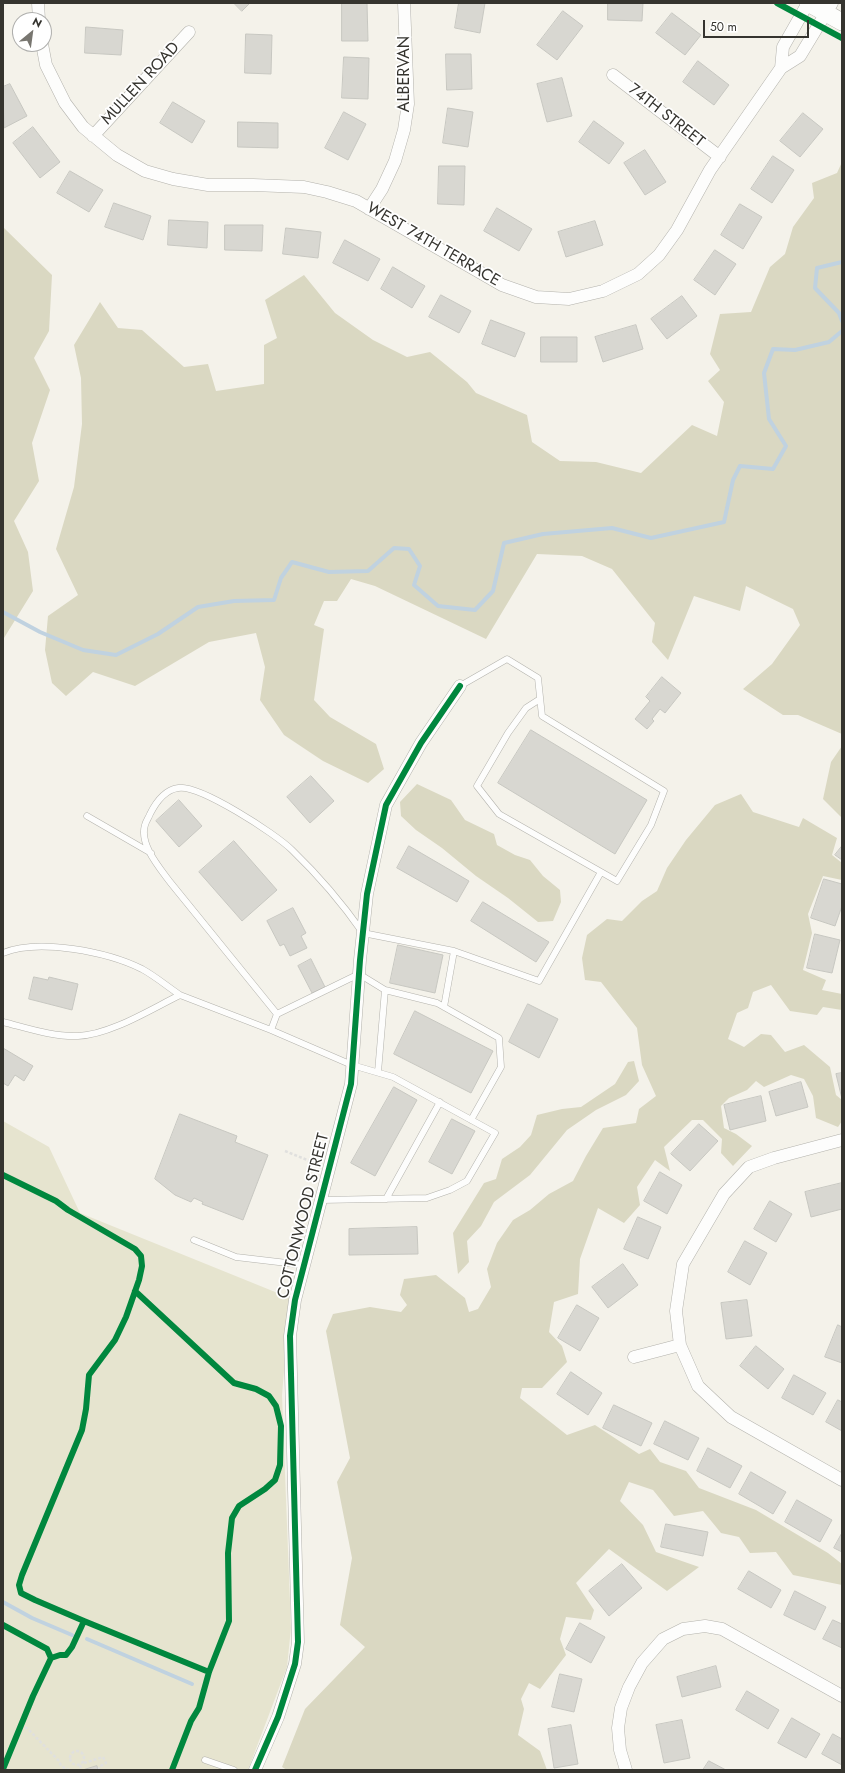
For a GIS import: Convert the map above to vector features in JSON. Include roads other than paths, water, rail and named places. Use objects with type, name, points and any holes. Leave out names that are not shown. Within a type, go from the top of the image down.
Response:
[{"type":"main road","points":[[808,3],[829,8],[842,22]]},
{"type":"street","name":"ALBERVAN","points":[[369,208],[382,189],[394,161],[404,130],[408,104],[404,3]]},
{"type":"street","points":[[781,68],[783,47],[808,3]]},
{"type":"street","points":[[781,68],[800,56],[829,8]]},
{"type":"street","name":"MULLEN ROAD","points":[[93,136],[189,32]]},
{"type":"street","name":"WEST 74TH TERRACE","points":[[44,52],[46,65],[64,103],[83,127],[117,154],[145,171],[173,179],[208,185],[253,184],[304,187],[327,192],[356,201],[502,285],[536,297],[569,299],[603,292],[638,274],[659,255],[677,230],[710,170],[781,68]]},
{"type":"street","name":"74TH STREET","points":[[613,75],[720,157]]},
{"type":"street","name":"COTTONWOOD STREET","points":[[256,1770],[278,1717],[295,1664],[298,1642],[290,1336],[295,1300],[351,1084],[359,974],[367,894],[386,805],[421,743],[460,686]]},
{"type":"street","points":[[842,1140],[774,1158],[749,1167],[724,1194],[683,1264],[676,1311],[680,1345],[698,1386],[731,1417],[842,1480]]},
{"type":"street","points":[[634,1357],[680,1345]]},
{"type":"street","points":[[626,1770],[620,1750],[618,1728],[621,1708],[629,1688],[642,1663],[663,1639],[683,1629],[705,1626],[722,1629],[842,1696]]},
{"type":"lane","points":[[460,686],[508,659],[538,678],[542,716],[664,791],[651,825],[617,881],[499,814],[477,786],[508,733],[526,708],[540,699]]},
{"type":"lane","points":[[277,1014],[170,882],[151,853],[146,843],[144,826],[153,808],[165,793],[179,787],[197,790],[247,817],[290,848],[343,905],[363,933],[454,951],[539,981],[601,872]]},
{"type":"lane","points":[[87,816],[151,853]]},
{"type":"lane","points":[[3,952],[14,948],[60,947],[107,955],[143,970],[180,995],[271,1030],[352,1065],[393,1077],[494,1133],[467,1181],[450,1190],[427,1198],[321,1200]]},
{"type":"lane","points":[[444,1007],[454,951]]},
{"type":"lane","points":[[271,1030],[277,1014],[359,974],[385,990],[437,1003],[499,1038],[501,1067],[471,1120]]},
{"type":"lane","points":[[378,1072],[385,990]]},
{"type":"lane","points":[[3,1022],[56,1035],[78,1036],[104,1032],[180,995]]},
{"type":"lane","points":[[386,1199],[440,1102]]},
{"type":"lane","points":[[194,1240],[236,1257],[304,1266]]},
{"type":"lane","points":[[205,1760],[234,1770]]},
{"type":"waterway","points":[[842,262],[817,268],[815,288],[839,313],[842,321]]},
{"type":"waterway","points":[[3,612],[40,632],[83,650],[116,655],[158,634],[198,607],[234,601],[274,600],[281,578],[292,562],[329,572],[368,571],[394,548],[409,549],[420,566],[414,585],[438,606],[475,610],[493,591],[504,543],[543,534],[612,528],[651,538],[724,522],[733,480],[740,466],[773,469],[786,446],[769,419],[764,373],[773,349],[795,350],[829,342],[842,331]]},
{"type":"waterway","points":[[3,1602],[32,1618],[72,1635]]},
{"type":"waterway","points":[[87,1639],[192,1684]]}]
